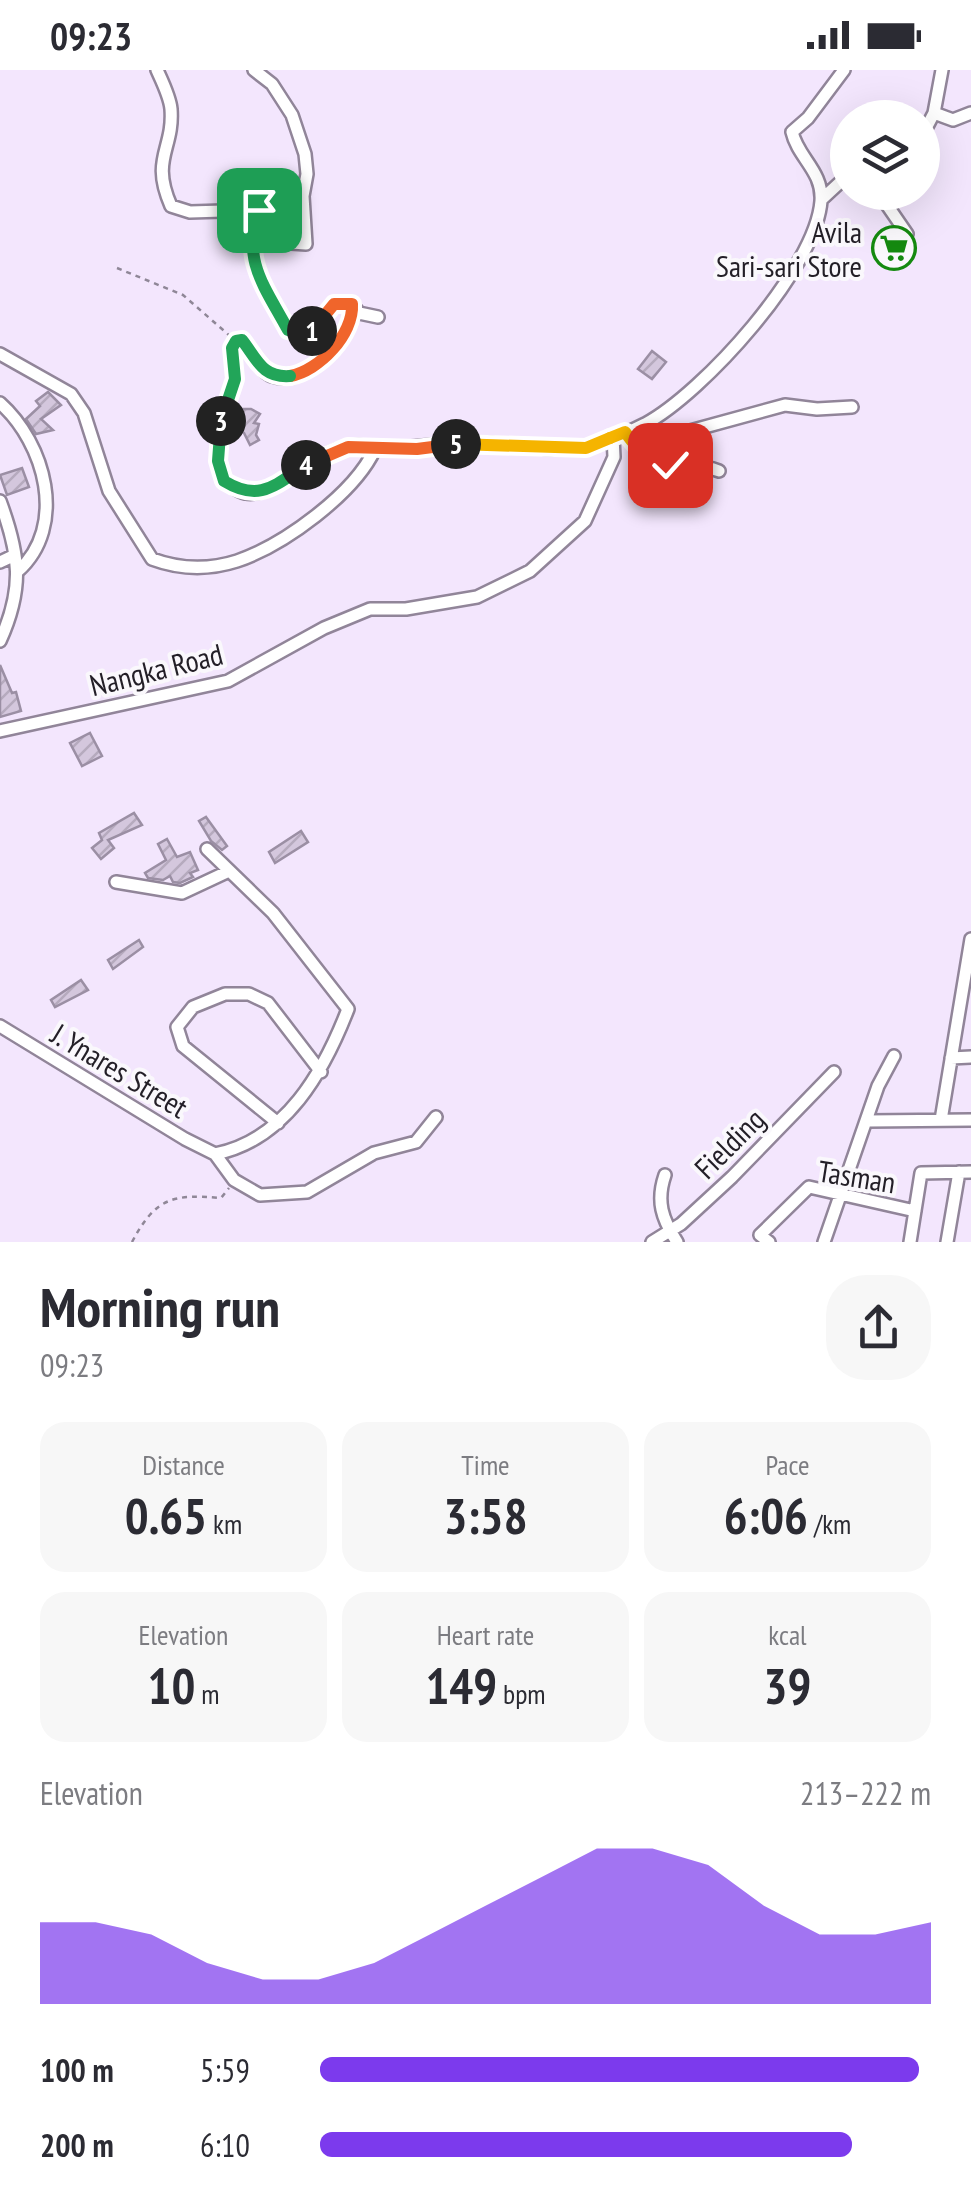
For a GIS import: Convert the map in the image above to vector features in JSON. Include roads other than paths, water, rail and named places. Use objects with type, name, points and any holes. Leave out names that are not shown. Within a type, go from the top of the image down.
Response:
[{"type":"street","points":[[158,70],[171,108],[161,183],[171,206],[190,212],[259,210]]},
{"type":"street","points":[[254,70],[272,84],[292,114],[305,154],[306,244],[292,244],[279,191],[267,194],[254,225],[252,255],[257,276],[288,330],[303,334],[314,330],[334,304],[352,304]]},
{"type":"street","points":[[352,304],[353,317],[336,344],[312,368],[296,376],[275,378],[261,370],[242,340],[236,341],[232,348],[235,379],[218,435],[218,461],[224,481],[243,493],[266,491],[308,463],[348,447],[417,449],[470,442],[586,448],[647,423],[710,373],[751,332],[794,268],[816,222],[821,200],[818,176],[792,132],[808,118],[844,70]]},
{"type":"street","points":[[936,100],[942,70]]},
{"type":"street","points":[[940,115],[953,120],[971,113]]},
{"type":"street","points":[[821,200],[830,192]]},
{"type":"street","points":[[890,210],[907,234]]},
{"type":"street","points":[[352,304],[359,313],[378,317]]},
{"type":"street","points":[[0,354],[70,394],[84,412],[109,491],[146,552],[168,564],[188,568],[236,561],[263,548],[342,493],[376,449]]},
{"type":"street","points":[[0,403],[34,451],[45,480],[39,543],[32,558],[18,571]]},
{"type":"street","points":[[635,446],[785,406],[852,407]]},
{"type":"street","points":[[619,434],[656,462],[704,465],[719,471]]},
{"type":"street","name":"Nangka Road","points":[[0,731],[228,681],[324,628],[370,609],[406,609],[476,598],[530,570],[585,521],[614,457],[619,434]]},
{"type":"street","points":[[0,501],[18,571],[12,616],[0,641]]},
{"type":"street","points":[[0,562],[15,555]]},
{"type":"street","points":[[207,849],[273,913],[348,1009],[320,1072],[278,1122],[240,1149],[215,1154],[234,1180],[260,1195],[307,1192],[374,1154],[416,1142],[436,1117]]},
{"type":"street","points":[[116,882],[182,892],[230,871]]},
{"type":"street","points":[[941,1120],[971,939]]},
{"type":"street","points":[[278,1122],[183,1046],[177,1027],[194,1007],[225,994],[249,994],[268,1004],[320,1072]]},
{"type":"street","name":"J. Ynares Street","points":[[0,1026],[215,1154]]},
{"type":"street","points":[[824,1242],[878,1086],[894,1056]]},
{"type":"street","points":[[951,1058],[971,1057]]},
{"type":"street","name":"Fielding","points":[[652,1242],[673,1236],[834,1072]]},
{"type":"street","points":[[868,1121],[971,1120]]},
{"type":"street","points":[[910,1242],[920,1173],[965,1172],[946,1242]]},
{"type":"street","points":[[664,1175],[660,1204],[673,1236]]},
{"type":"street","name":"Tasman","points":[[769,1242],[760,1235],[808,1187],[916,1211]]},
{"type":"place","name":"Avila Sari-sari Store","points":[[894,248]]}]
